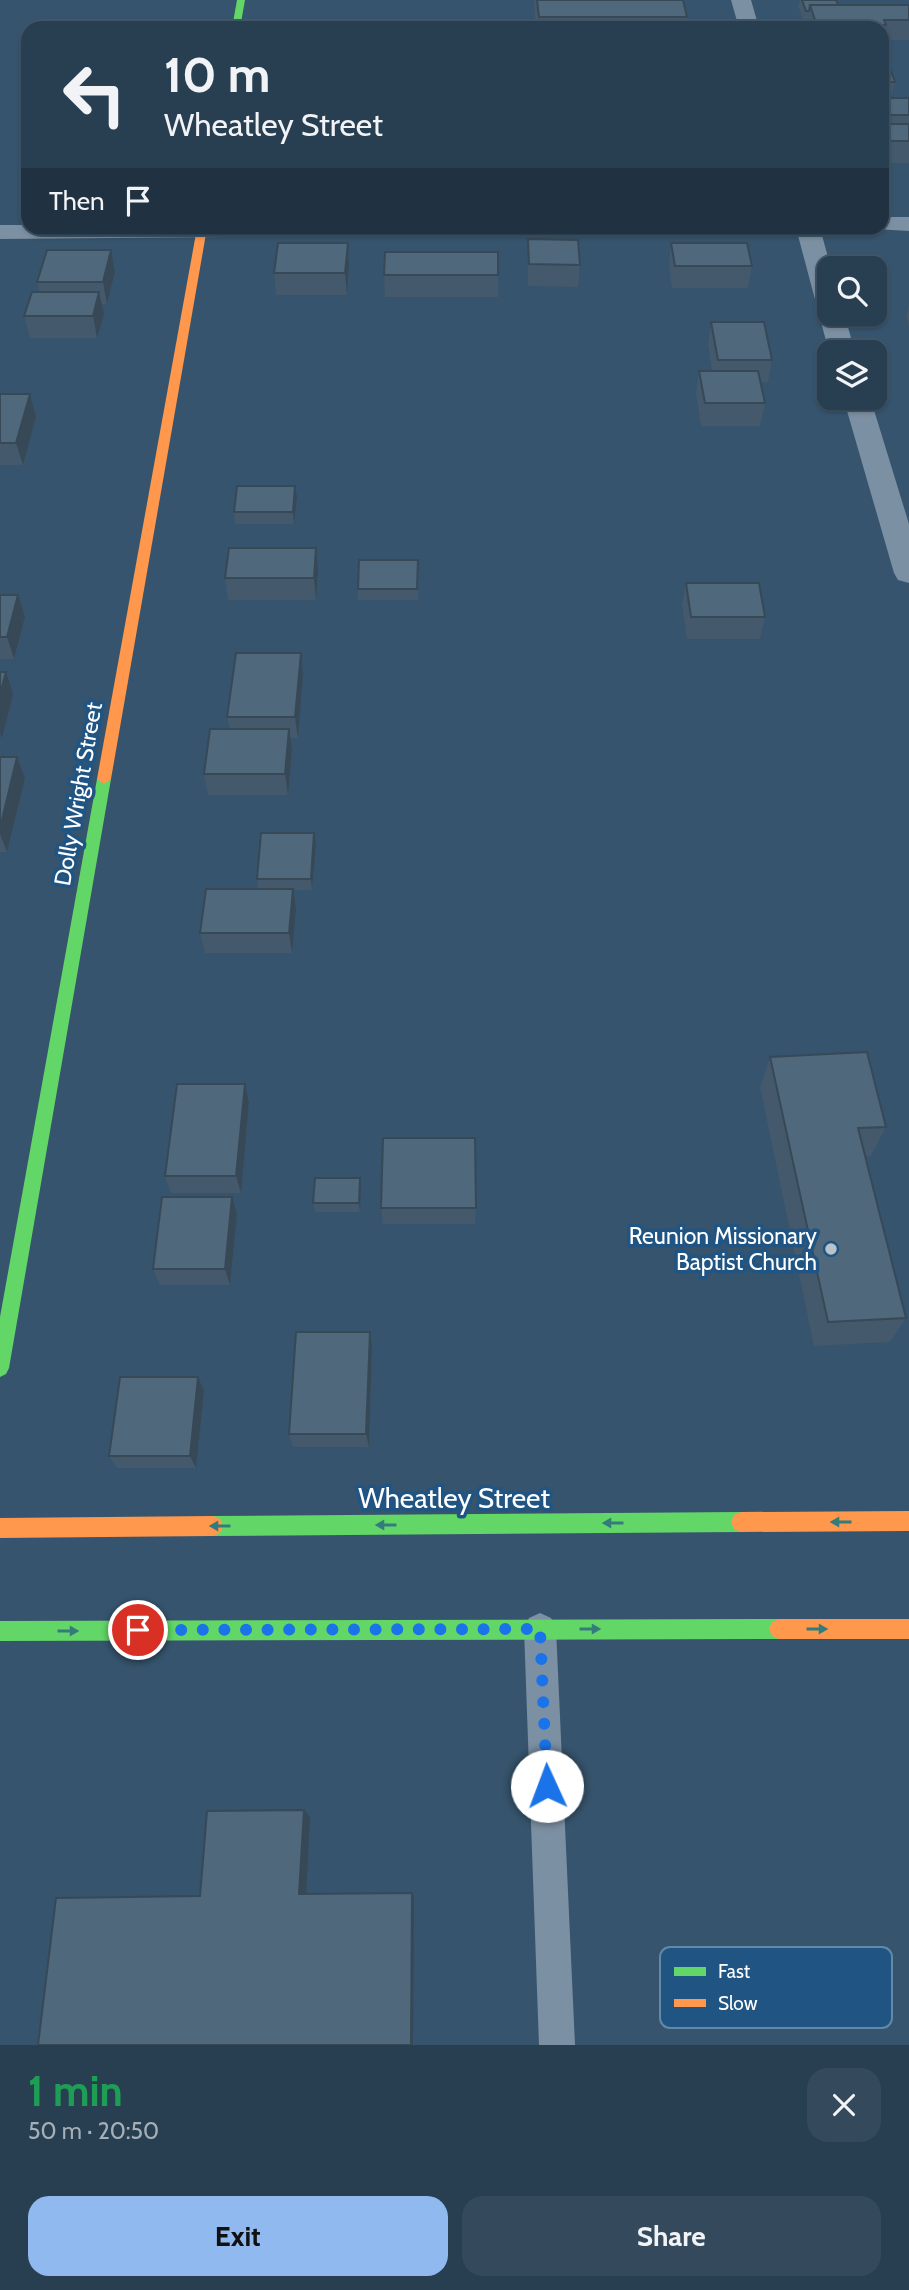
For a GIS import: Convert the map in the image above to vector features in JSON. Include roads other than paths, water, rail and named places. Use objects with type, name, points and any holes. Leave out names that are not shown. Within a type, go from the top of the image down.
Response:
[{"type":"street","points":[[237,21],[241,0]]},
{"type":"street","points":[[741,0],[747,21]]},
{"type":"street","points":[[889,224],[909,224]]},
{"type":"street","points":[[0,232],[21,232]]},
{"type":"street","name":"Dolly Wright Street","points":[[0,1368],[201,235]]},
{"type":"street","points":[[810,235],[817,260]]},
{"type":"street","points":[[860,410],[909,573]]},
{"type":"street","name":"Wheatley Street","points":[[0,1528],[909,1521]]},
{"type":"street","points":[[0,1631],[909,1629]]},
{"type":"lane","points":[[540,1629],[557,2045]]},
{"type":"place","name":"Reunion Missionary Baptist Church","points":[[831,1249]]}]
